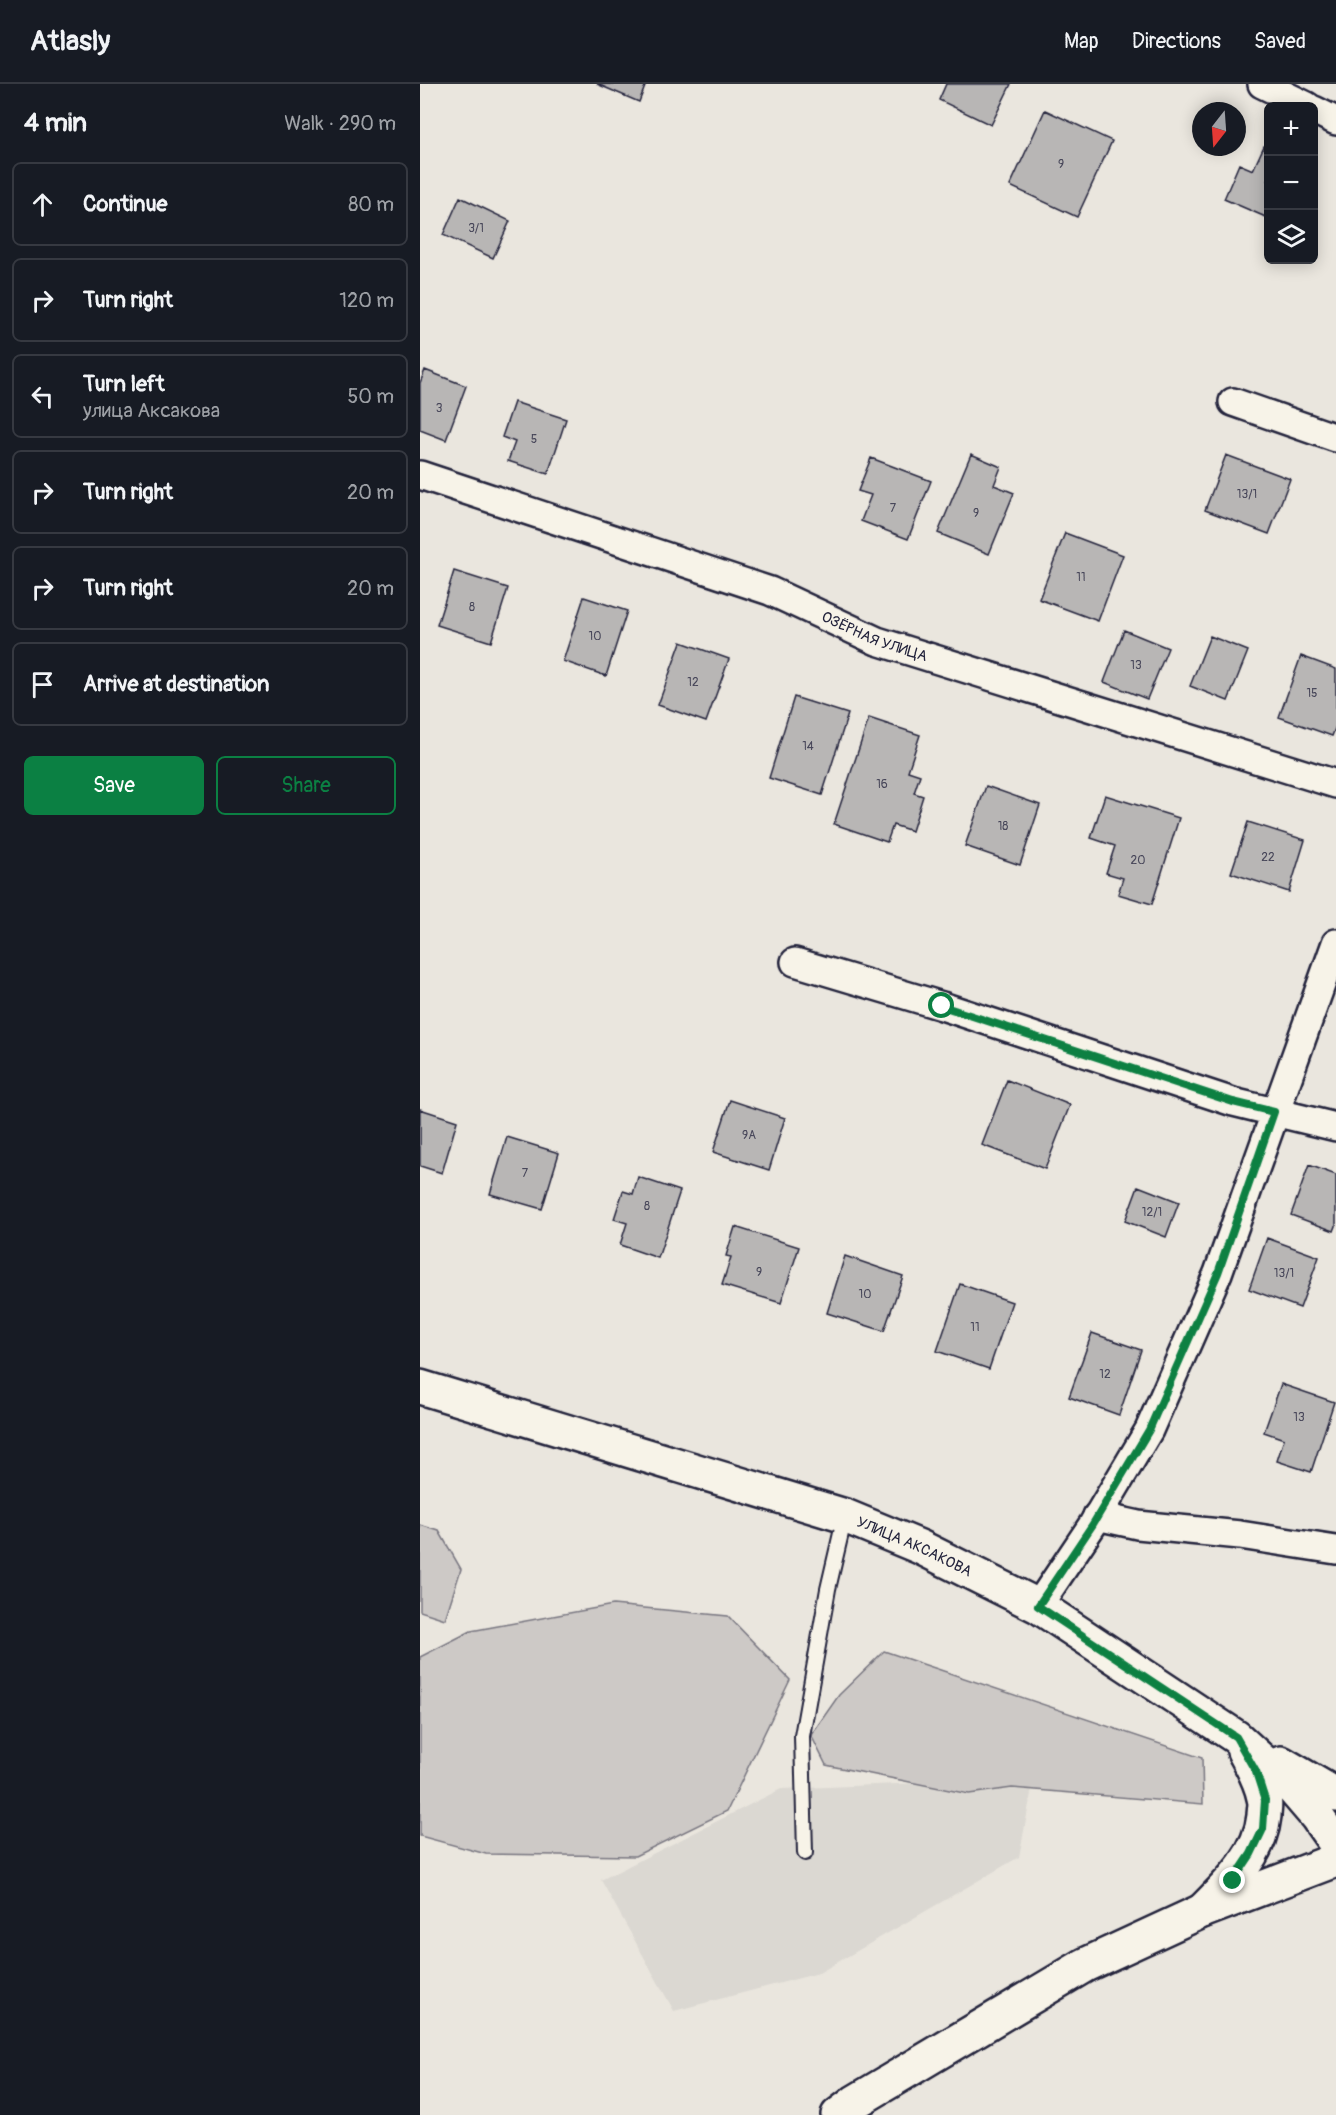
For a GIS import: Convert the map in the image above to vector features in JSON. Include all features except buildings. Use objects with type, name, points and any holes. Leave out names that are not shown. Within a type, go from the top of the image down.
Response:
[{"type":"street","points":[[1262,84],[1298,102]]},
{"type":"street","points":[[1318,112],[1336,122]]},
{"type":"street","points":[[1233,402],[1336,438]]},
{"type":"street","name":"ОЗЁРНАЯ УЛИЦА","points":[[420,475],[770,591],[877,641],[1336,784]]},
{"type":"street","points":[[1038,1606],[1149,1430],[1218,1273],[1336,943]]},
{"type":"street","points":[[795,962],[942,1006],[1233,1102],[1336,1126]]},
{"type":"street","name":"УЛИЦА АКСАКОВА","points":[[420,1387],[844,1516],[920,1547],[1038,1606],[1236,1737],[1293,1789],[1336,1844]]},
{"type":"street","points":[[1096,1516],[1138,1525],[1240,1535],[1336,1550]]},
{"type":"street","points":[[1236,1737],[1336,1795]]},
{"type":"street","points":[[1202,1911],[1233,1881],[1251,1854],[1263,1829],[1265,1800],[1256,1772],[1236,1737]]},
{"type":"street","points":[[838,2115],[855,2102],[1085,1965],[1202,1911],[1336,1860]]},
{"type":"lane","points":[[805,1853],[802,1736],[828,1589],[844,1516]]},
{"type":"shaded area","points":[[420,1525],[439,1531],[461,1569],[445,1619],[420,1611]]},
{"type":"shaded area","points":[[613,1605],[728,1616],[790,1680],[727,1811],[635,1856],[486,1854],[420,1836],[420,1657],[471,1631]]},
{"type":"shaded area","points":[[884,1651],[1202,1758],[1203,1804],[1012,1788],[969,1794],[826,1765],[811,1735],[839,1695]]},
{"type":"shaded area","points":[[1034,1778],[1019,1857],[819,1973],[674,2011],[601,1880],[781,1789]]},
{"type":"route","points":[[942,1006],[1233,1102],[1274,1112],[1218,1273],[1149,1430],[1093,1524],[1038,1606],[1236,1737],[1256,1772],[1265,1800],[1263,1829],[1251,1854],[1233,1881]]}]
